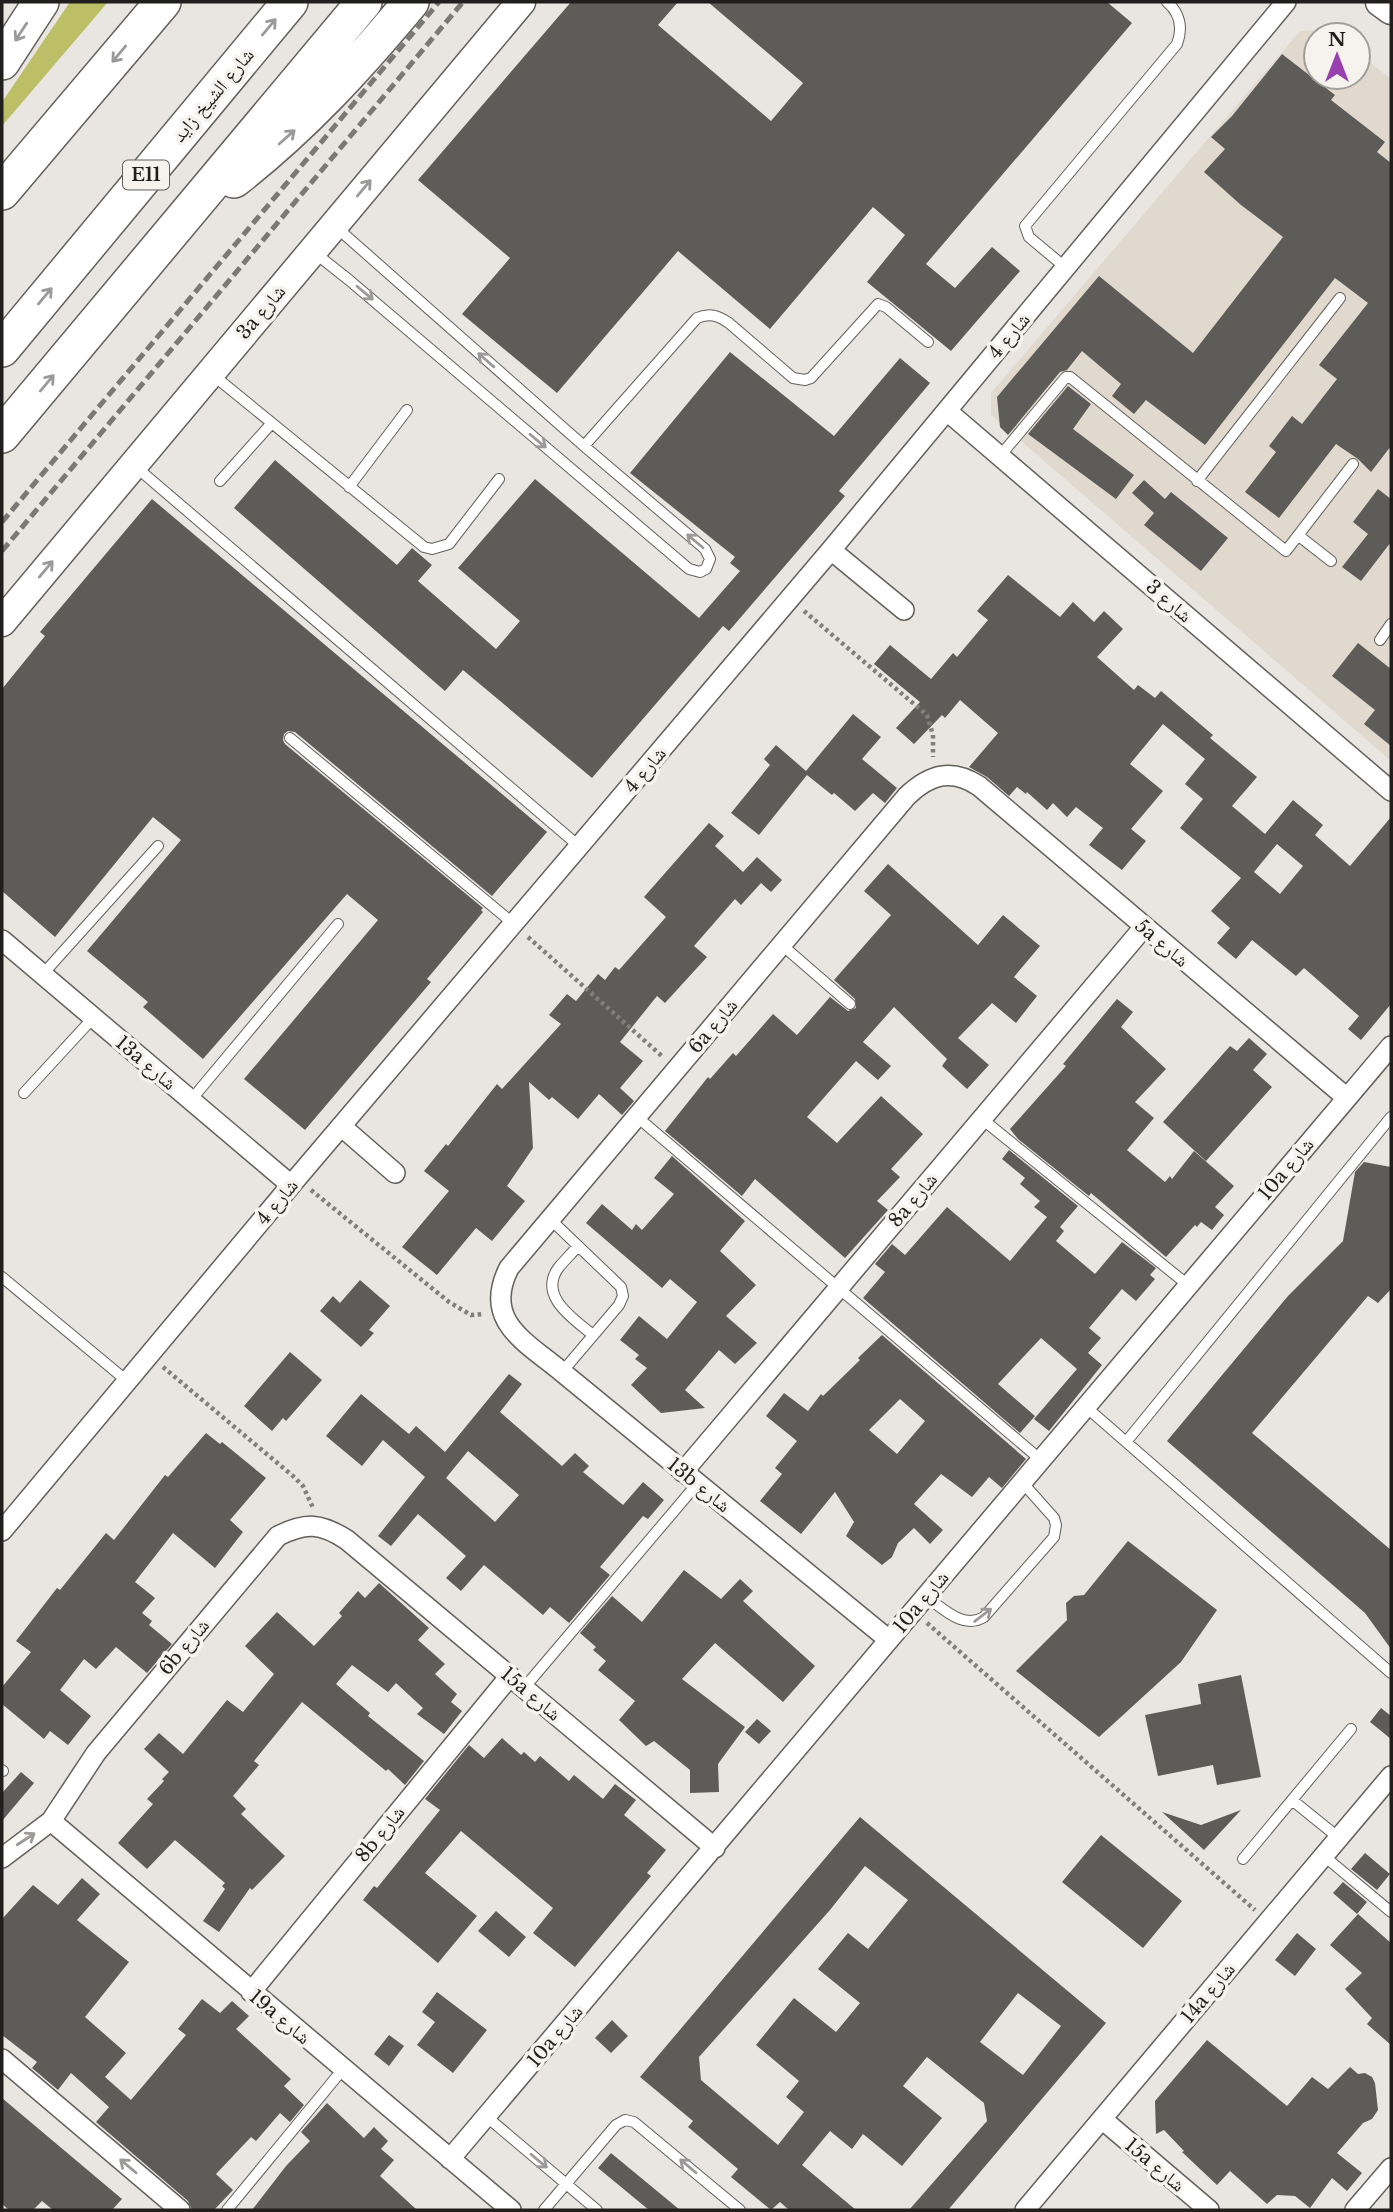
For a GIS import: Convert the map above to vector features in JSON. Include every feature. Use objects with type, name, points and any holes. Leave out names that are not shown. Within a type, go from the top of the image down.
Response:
[{"type":"highway","points":[[2,62],[41,2]]},
{"type":"highway","points":[[2,192],[163,2]]},
{"type":"highway","name":"شارع الشيخ زايد","points":[[2,349],[290,2]]},
{"type":"highway","points":[[2,435],[364,2]]},
{"type":"highway","points":[[193,206],[234,180],[305,120],[346,78],[411,2]]},
{"type":"street","name":"3a شارع","points":[[2,622],[521,2]]},
{"type":"street","points":[[1380,2],[1391,10]]},
{"type":"street","name":"شارع 4","points":[[2,1531],[294,1181],[790,599],[1288,3]]},
{"type":"street","name":"شارع 3","points":[[947,411],[1391,791]]},
{"type":"street","points":[[831,550],[904,610]]},
{"type":"street","name":"5a شارع","points":[[934,777],[950,775],[966,778],[979,786],[1347,1098]]},
{"type":"street","name":"6a شارع","points":[[506,1321],[499,1298],[501,1282],[509,1268],[907,796],[934,777]]},
{"type":"street","name":"8a شارع","points":[[690,1478],[838,1288],[1144,928]]},
{"type":"street","name":"13a شارع","points":[[2,940],[191,1100],[294,1181]]},
{"type":"street","name":"10a شارع","points":[[450,2159],[1391,1046]]},
{"type":"street","points":[[341,1126],[395,1173]]},
{"type":"street","name":"13b شارع","points":[[506,1321],[562,1372],[889,1640]]},
{"type":"street","name":"15a شارع","points":[[313,1525],[332,1530],[347,1540],[715,1848]]},
{"type":"street","name":"6b شارع","points":[[51,1821],[96,1753],[265,1550],[278,1536],[295,1527],[313,1525]]},
{"type":"street","name":"8b شارع","points":[[251,1992],[517,1682]]},
{"type":"street","name":"14a شارع","points":[[1025,2210],[1391,1776]]},
{"type":"street","points":[[2,1858],[51,1821]]},
{"type":"street","name":"19a شارع","points":[[51,1821],[511,2210]]},
{"type":"street","points":[[2,2059],[180,2210]]},
{"type":"street","name":"15a شارع","points":[[1102,2119],[1209,2210]]},
{"type":"street","points":[[1355,2210],[1391,2168]]},
{"type":"lane","points":[[1066,268],[1029,237],[1025,226],[1177,44],[1181,33],[1180,24],[1172,3]]},
{"type":"lane","points":[[311,251],[360,289],[689,569],[700,572],[706,569],[709,565],[709,553],[333,225]]},
{"type":"lane","points":[[1197,481],[1340,299]]},
{"type":"lane","points":[[584,446],[696,318],[707,314],[719,316],[729,323],[793,378],[799,380],[811,378],[878,304],[886,307],[928,342]]},
{"type":"lane","points":[[210,373],[424,547],[432,549],[449,544],[499,479]]},
{"type":"lane","points":[[1000,456],[1068,377],[1284,551],[1288,551],[1353,464]]},
{"type":"lane","points":[[349,487],[407,410]]},
{"type":"lane","points":[[220,481],[271,424]]},
{"type":"lane","points":[[133,465],[579,847]]},
{"type":"lane","points":[[1299,536],[1331,561]]},
{"type":"lane","points":[[1380,640],[1391,624]]},
{"type":"lane","points":[[290,738],[514,925]]},
{"type":"lane","points":[[43,975],[158,846]]},
{"type":"lane","points":[[191,1100],[338,925]]},
{"type":"lane","points":[[782,945],[850,1004]]},
{"type":"lane","points":[[24,1093],[93,1018]]},
{"type":"lane","points":[[636,1116],[1041,1460]]},
{"type":"lane","points":[[1126,1442],[1391,1117]]},
{"type":"lane","points":[[982,1119],[1188,1285]]},
{"type":"lane","points":[[550,1219],[621,1287],[623,1296],[619,1306],[562,1372]]},
{"type":"lane","points":[[579,1246],[558,1269],[552,1290],[560,1307],[593,1335]]},
{"type":"lane","points":[[2,1277],[127,1381]]},
{"type":"lane","points":[[1086,1407],[1391,1673]]},
{"type":"lane","points":[[517,1682],[690,1478]]},
{"type":"lane","points":[[919,1604],[960,1620],[976,1622],[984,1617],[1054,1537],[1054,1518],[1022,1482]]},
{"type":"lane","points":[[1243,1859],[1351,1729]]},
{"type":"lane","points":[[1293,1800],[1339,1838]]},
{"type":"lane","points":[[1324,1856],[1391,1912]]},
{"type":"lane","points":[[227,2210],[343,2069]]},
{"type":"lane","points":[[487,2117],[597,2210]]},
{"type":"lane","points":[[544,2210],[616,2125],[629,2120],[740,2210]]},
{"type":"path","points":[[790,599],[927,715],[933,735],[934,777]]},
{"type":"path","points":[[514,925],[676,1069]]},
{"type":"path","points":[[294,1181],[449,1302],[471,1315],[506,1321]]},
{"type":"path","points":[[149,1355],[303,1486],[314,1511],[313,1525]]},
{"type":"path","points":[[919,1604],[1268,1922]]},
{"type":"shaded area","points":[[1300,31],[1302,91],[1372,91],[1372,64],[1391,79],[1391,761],[991,415],[991,393]]},
{"type":"green space","points":[[70,2],[108,2],[2,126],[2,102]]},
{"type":"building","points":[[571,2],[678,2],[658,25],[771,121],[803,83],[708,2],[1107,2],[1132,23],[926,264],[955,288],[992,247],[1020,271],[951,351],[867,282],[905,235],[873,207],[770,329],[678,251],[557,393],[462,314],[510,258],[418,180]]},
{"type":"building","points":[[1282,54],[1302,69],[1302,91],[1330,91],[1335,95],[1331,100],[1385,142],[1377,152],[1391,163],[1391,446],[1371,472],[1336,444],[1279,518],[1245,492],[1276,452],[1269,446],[1292,416],[1302,424],[1337,379],[1319,365],[1368,303],[1335,278],[1205,445],[1146,400],[1134,414],[1112,396],[1121,384],[1082,351],[1067,370],[1060,372],[1008,435],[1000,427],[997,397],[1099,276],[1193,353],[1283,237],[1204,172],[1225,149],[1211,137],[1232,116]]},
{"type":"building","points":[[730,352],[834,436],[900,358],[930,383],[839,491],[845,496],[729,631],[723,626],[592,778],[463,670],[445,691],[234,508],[275,460],[397,565],[412,548],[432,565],[418,581],[496,649],[520,621],[458,568],[535,479],[699,618],[740,571],[730,563],[735,557],[630,473]]},
{"type":"building","points":[[1068,386],[1091,404],[1073,429],[1134,475],[1116,499],[1028,434]]},
{"type":"building","points":[[1144,480],[1165,499],[1171,492],[1228,538],[1201,571],[1144,525],[1154,513],[1132,493]]},
{"type":"building","points":[[1378,489],[1391,499],[1391,542],[1361,581],[1342,567],[1368,534],[1353,522]]},
{"type":"building","points":[[152,499],[547,832],[492,896],[295,732],[288,731],[284,734],[285,744],[483,908],[483,912],[427,979],[431,982],[305,1130],[244,1079],[378,920],[347,894],[203,1059],[143,1007],[148,1002],[87,951],[181,840],[153,817],[55,937],[2,891],[2,689],[45,636],[40,632]]},
{"type":"building","points":[[1008,575],[1060,617],[1073,602],[1094,622],[1104,611],[1123,629],[1097,657],[1134,690],[1138,685],[1155,698],[1161,691],[1213,735],[1210,738],[1257,777],[1232,806],[1265,834],[1293,800],[1323,825],[1315,835],[1350,866],[1391,817],[1391,1004],[1361,1040],[1348,1029],[1359,1016],[1304,968],[1296,976],[1252,940],[1236,959],[1217,943],[1230,928],[1211,911],[1241,878],[1180,828],[1203,799],[1185,784],[1205,759],[1163,724],[1130,764],[1163,791],[1131,829],[1146,841],[1122,870],[1089,845],[1103,828],[1076,807],[1067,817],[1053,803],[1047,810],[1027,792],[1026,794],[1017,787],[1009,796],[987,777],[969,767],[998,733],[960,700],[945,718],[942,715],[914,744],[896,728],[920,702],[874,664],[890,645],[931,679],[953,653],[957,657],[988,620],[977,611]],"holes":[[[1277,844],[1303,866],[1280,894],[1254,872]]]},
{"type":"building","points":[[1358,643],[1391,669],[1391,746],[1364,724],[1375,710],[1332,676]]},
{"type":"building","points":[[853,714],[881,737],[862,759],[897,788],[885,803],[873,793],[855,811],[807,775],[759,835],[731,813],[770,765],[764,759],[776,745],[806,771]]},
{"type":"building","points":[[709,823],[724,836],[715,846],[743,872],[757,857],[782,880],[771,892],[761,883],[741,905],[735,899],[694,946],[707,957],[665,1003],[657,996],[620,1042],[643,1061],[620,1088],[634,1101],[622,1115],[599,1094],[578,1119],[552,1097],[549,1100],[529,1082],[533,1148],[507,1186],[525,1201],[492,1241],[476,1228],[437,1275],[402,1247],[449,1191],[424,1171],[446,1144],[448,1146],[497,1084],[502,1089],[561,1024],[549,1015],[567,994],[576,1001],[598,974],[605,980],[615,967],[619,970],[666,917],[644,897]]},
{"type":"building","points":[[888,864],[978,945],[1003,915],[1040,946],[1014,977],[1037,996],[1016,1023],[992,1003],[958,1038],[989,1065],[967,1089],[942,1066],[947,1059],[894,1007],[863,1042],[891,1066],[878,1080],[856,1061],[807,1117],[837,1143],[881,1096],[923,1134],[891,1169],[900,1177],[877,1201],[888,1210],[845,1258],[755,1179],[742,1196],[665,1131],[708,1077],[710,1079],[733,1053],[736,1056],[773,1014],[797,1035],[830,997],[848,1011],[856,1008],[855,999],[834,980],[891,915],[864,891]]},
{"type":"building","points":[[1117,999],[1133,1012],[1121,1027],[1166,1069],[1135,1102],[1154,1118],[1127,1150],[1165,1182],[1170,1176],[1172,1179],[1194,1151],[1234,1186],[1215,1207],[1224,1215],[1212,1230],[1201,1222],[1197,1227],[1195,1225],[1166,1257],[1091,1193],[1089,1196],[1018,1139],[1010,1129],[1066,1066],[1063,1064]]},
{"type":"building","points":[[1249,1038],[1267,1054],[1253,1070],[1272,1087],[1206,1161],[1163,1122],[1230,1046],[1237,1051]]},
{"type":"building","points":[[1009,1150],[1078,1206],[1060,1227],[1064,1231],[1056,1241],[1095,1274],[1122,1242],[1156,1268],[1150,1275],[1155,1279],[1136,1301],[1122,1289],[1089,1328],[1101,1338],[1088,1353],[1102,1365],[1049,1431],[1034,1419],[1077,1369],[1041,1338],[998,1384],[1035,1416],[1020,1433],[863,1298],[885,1272],[875,1264],[892,1244],[905,1255],[947,1207],[1010,1261],[1047,1217],[1034,1207],[1040,1201],[1020,1184],[1025,1178],[1002,1159]]},
{"type":"building","points":[[672,1156],[745,1221],[720,1251],[756,1285],[726,1316],[757,1343],[735,1364],[719,1350],[685,1390],[705,1408],[661,1413],[631,1385],[647,1368],[635,1359],[639,1355],[620,1340],[639,1316],[667,1339],[697,1302],[670,1279],[662,1288],[586,1223],[602,1204],[632,1230],[636,1224],[642,1230],[674,1194],[654,1178]]},
{"type":"building","points":[[1364,1162],[1391,1167],[1391,1289],[1378,1303],[1368,1296],[1252,1433],[1391,1550],[1391,1649],[1365,1613],[1167,1441],[1288,1296],[1343,1241],[1355,1172]]},
{"type":"building","points":[[360,1280],[390,1306],[369,1330],[374,1333],[361,1347],[320,1311],[333,1296],[340,1303]]},
{"type":"building","points":[[882,1335],[1026,1459],[1002,1488],[989,1477],[972,1497],[941,1474],[914,1504],[943,1530],[930,1544],[914,1528],[898,1543],[892,1557],[882,1565],[846,1536],[854,1522],[835,1492],[801,1534],[760,1501],[782,1474],[775,1468],[797,1441],[766,1416],[784,1393],[808,1411],[821,1394],[823,1396],[860,1360],[858,1358]],"holes":[[[900,1399],[925,1421],[897,1454],[869,1430]]]},
{"type":"building","points":[[290,1352],[322,1380],[286,1421],[283,1418],[272,1431],[244,1406]]},
{"type":"building","points":[[509,1374],[522,1384],[500,1412],[562,1466],[575,1453],[589,1466],[583,1472],[623,1505],[643,1482],[664,1500],[648,1519],[643,1516],[600,1567],[610,1575],[569,1623],[550,1607],[543,1615],[484,1565],[461,1591],[446,1578],[466,1556],[418,1514],[391,1546],[378,1536],[425,1477],[383,1440],[362,1466],[326,1436],[361,1394],[409,1434],[416,1426],[445,1452]],"holes":[[[468,1451],[519,1495],[495,1522],[446,1478]]]},
{"type":"building","points":[[206,1433],[220,1444],[222,1442],[266,1478],[230,1520],[243,1532],[215,1568],[173,1533],[135,1582],[155,1598],[142,1613],[152,1621],[149,1625],[172,1644],[147,1673],[116,1647],[96,1669],[84,1659],[60,1690],[91,1716],[68,1745],[50,1731],[44,1739],[2,1704],[2,1687],[31,1652],[16,1641],[57,1588],[60,1590],[106,1533],[114,1540],[165,1475],[168,1477]]},
{"type":"building","points":[[1128,1541],[1217,1610],[1181,1662],[1099,1737],[1016,1671],[1067,1620],[1066,1603],[1074,1596],[1084,1595]]},
{"type":"building","points":[[684,1570],[721,1599],[740,1579],[753,1591],[743,1601],[815,1666],[783,1702],[715,1643],[682,1679],[745,1727],[718,1764],[719,1792],[690,1793],[690,1770],[654,1741],[646,1746],[619,1720],[635,1701],[598,1670],[606,1661],[593,1650],[596,1647],[580,1633],[612,1596],[642,1622]]},
{"type":"building","points":[[379,1583],[429,1628],[418,1640],[445,1664],[435,1674],[457,1694],[451,1702],[462,1711],[444,1734],[417,1714],[423,1708],[396,1683],[388,1692],[352,1665],[336,1684],[370,1713],[368,1716],[424,1761],[405,1785],[302,1702],[254,1761],[259,1765],[233,1796],[246,1809],[241,1814],[285,1856],[252,1890],[250,1888],[219,1932],[203,1921],[225,1889],[222,1886],[225,1883],[175,1840],[147,1869],[118,1843],[153,1804],[147,1799],[169,1772],[144,1749],[159,1733],[183,1754],[227,1700],[243,1712],[274,1674],[245,1646],[277,1612],[314,1646],[342,1616],[339,1613],[358,1591],[365,1598]]},
{"type":"building","points":[[1241,1675],[1261,1777],[1217,1785],[1213,1765],[1158,1776],[1145,1715],[1201,1704],[1198,1684]]},
{"type":"building","points":[[1381,1708],[1391,1716],[1391,1739],[1370,1722]]},
{"type":"building","points":[[757,1719],[771,1731],[759,1744],[745,1732]]},
{"type":"building","points":[[502,1738],[521,1755],[524,1752],[535,1762],[540,1756],[569,1781],[574,1775],[603,1799],[615,1784],[636,1800],[624,1815],[666,1850],[647,1873],[651,1876],[575,1967],[533,1933],[553,1908],[461,1831],[425,1873],[477,1916],[438,1963],[363,1900],[374,1886],[377,1888],[440,1810],[425,1799],[469,1745],[484,1758]]},
{"type":"building","points":[[21,1772],[34,1783],[2,1821],[2,1793]]},
{"type":"building","points":[[1241,1810],[1204,1850],[1162,1812],[1201,1825]]},
{"type":"building","points":[[860,1817],[1106,2023],[948,2210],[909,2210],[987,2121],[984,2103],[927,2057],[903,2086],[942,2118],[902,2166],[863,2134],[852,2149],[830,2131],[802,2165],[856,2210],[789,2210],[780,2202],[771,2210],[731,2177],[738,2169],[688,2127],[693,2121],[640,2077]],"holes":[[[865,1866],[908,1900],[868,1949],[848,1933],[818,1969],[860,2003],[836,2032],[794,1998],[756,2045],[799,2081],[786,2097],[804,2112],[778,2145],[701,2080],[699,2057],[830,1910]],[[1018,1993],[1061,2026],[1023,2075],[980,2042]]]},
{"type":"building","points":[[1101,1835],[1182,1901],[1143,1948],[1062,1882]]},
{"type":"building","points":[[1365,1853],[1390,1874],[1377,1890],[1351,1869]]},
{"type":"building","points":[[82,1878],[100,1894],[77,1920],[129,1962],[85,2017],[126,2053],[105,2077],[131,2100],[186,2035],[178,2029],[202,1999],[220,2013],[232,2001],[249,2016],[236,2029],[291,2079],[284,2086],[304,2105],[290,2122],[280,2113],[256,2141],[251,2137],[216,2174],[233,2190],[214,2210],[192,2210],[188,2201],[96,2122],[109,2107],[71,2073],[58,2090],[32,2068],[37,2062],[2,2035],[2,1919],[33,1885],[58,1905]]},
{"type":"building","points":[[1343,1882],[1367,1902],[1357,1914],[1333,1893]]},
{"type":"building","points":[[496,1911],[526,1937],[509,1957],[478,1931]]},
{"type":"building","points":[[1358,1914],[1391,1943],[1391,2045],[1367,2024],[1372,2018],[1345,1989],[1362,1973],[1330,1945]]},
{"type":"building","points":[[1297,1933],[1316,1949],[1295,1976],[1275,1960]]},
{"type":"building","points":[[437,1992],[487,2030],[453,2073],[417,2045],[435,2022],[422,2012]]},
{"type":"building","points":[[612,2020],[628,2036],[611,2053],[595,2038]]},
{"type":"building","points":[[389,2035],[404,2046],[389,2066],[374,2054]]},
{"type":"building","points":[[1207,2040],[1287,2106],[1312,2077],[1328,2089],[1350,2067],[1358,2074],[1365,2073],[1372,2077],[1378,2110],[1337,2153],[1362,2173],[1347,2191],[1332,2178],[1310,2208],[1295,2196],[1277,2195],[1267,2204],[1230,2171],[1217,2185],[1182,2152],[1184,2151],[1164,2130],[1156,2134],[1155,2101]]},
{"type":"building","points":[[2,2098],[122,2199],[112,2210],[53,2210],[42,2201],[33,2210],[9,2210],[2,2204]]},
{"type":"building","points":[[327,2103],[364,2138],[374,2127],[388,2141],[381,2149],[394,2160],[380,2176],[417,2210],[252,2210],[286,2166],[310,2141],[301,2132]]},
{"type":"building","points":[[611,2153],[680,2210],[649,2210],[598,2168]]},
{"type":"railway","points":[[2,522],[439,2]]},
{"type":"railway","points":[[2,551],[463,2]]}]
